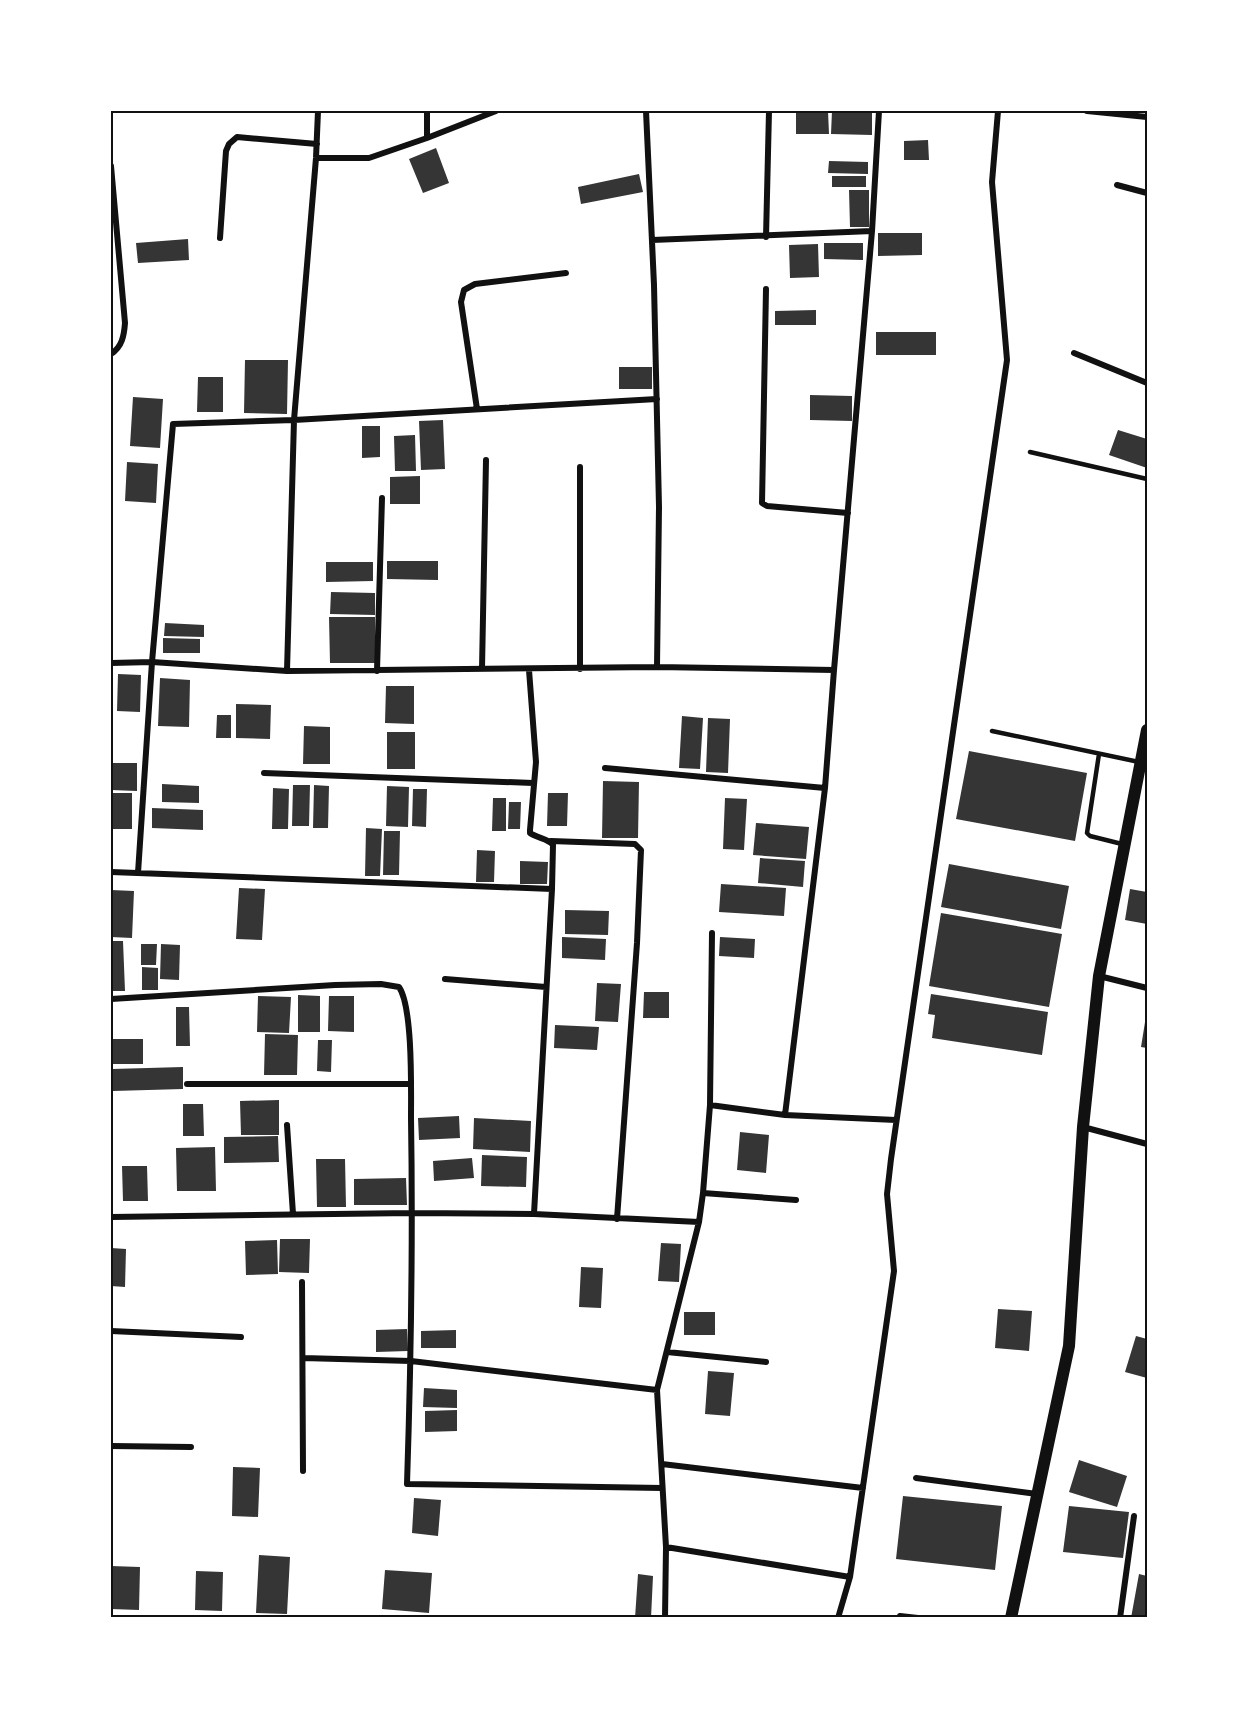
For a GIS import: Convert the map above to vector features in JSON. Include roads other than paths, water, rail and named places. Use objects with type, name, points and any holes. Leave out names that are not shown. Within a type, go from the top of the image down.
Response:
[{"type":"main road","points":[[1011,1618],[1069,1346],[1083,1127],[1099,976],[1147,730]]},
{"type":"street","points":[[287,671],[294,420],[318,111]]},
{"type":"street","points":[[427,111],[427,138]]},
{"type":"street","points":[[316,158],[369,158],[496,111]]},
{"type":"street","points":[[646,111],[657,399],[659,507],[657,667]]},
{"type":"street","points":[[766,237],[769,111]]},
{"type":"street","points":[[785,1115],[825,788],[872,231],[879,111]]},
{"type":"street","points":[[838,1618],[850,1577],[894,1271],[886,1194],[1007,360],[992,182],[998,111]]},
{"type":"street","points":[[1087,111],[1147,117]]},
{"type":"street","points":[[220,238],[226,151],[233,140],[237,137],[317,144]]},
{"type":"street","points":[[111,166],[113,212],[125,323],[124,335],[118,349],[111,354]]},
{"type":"street","points":[[1117,185],[1147,193]]},
{"type":"street","points":[[652,240],[872,231]]},
{"type":"street","points":[[477,409],[461,302],[464,290],[475,284],[566,273]]},
{"type":"street","points":[[766,289],[762,503],[766,506],[848,513]]},
{"type":"street","points":[[1074,353],[1147,383]]},
{"type":"street","points":[[138,873],[152,662],[173,424],[294,420],[657,399]]},
{"type":"street","points":[[482,669],[486,460]]},
{"type":"street","points":[[580,467],[580,669]]},
{"type":"street","points":[[377,671],[382,498]]},
{"type":"street","points":[[111,663],[152,662],[287,671],[657,667],[834,670]]},
{"type":"street","points":[[529,670],[536,762],[530,833],[540,839],[551,841],[635,844],[641,850],[617,1219]]},
{"type":"street","points":[[605,768],[825,788]]},
{"type":"street","points":[[264,773],[533,783]]},
{"type":"street","points":[[534,1214],[554,852],[551,841]]},
{"type":"street","points":[[111,872],[552,889]]},
{"type":"street","points":[[665,1618],[666,1547],[657,1390],[699,1222],[703,1193],[710,1105],[712,933]]},
{"type":"street","points":[[1099,976],[1147,988]]},
{"type":"street","points":[[445,979],[546,987]]},
{"type":"street","points":[[111,999],[335,986],[391,984],[399,987],[404,999],[411,1060],[413,1213],[407,1484],[662,1488]]},
{"type":"street","points":[[187,1084],[411,1084]]},
{"type":"street","points":[[710,1105],[785,1115],[896,1120]]},
{"type":"street","points":[[287,1125],[293,1214]]},
{"type":"street","points":[[1083,1127],[1147,1144]]},
{"type":"street","points":[[703,1193],[796,1200]]},
{"type":"street","points":[[111,1217],[413,1213],[534,1214],[699,1222]]},
{"type":"street","points":[[302,1282],[303,1471]]},
{"type":"street","points":[[111,1331],[241,1337]]},
{"type":"street","points":[[668,1352],[766,1362]]},
{"type":"street","points":[[303,1358],[411,1361],[657,1390]]},
{"type":"street","points":[[111,1446],[191,1447]]},
{"type":"street","points":[[662,1464],[863,1488]]},
{"type":"street","points":[[916,1478],[1038,1494]]},
{"type":"street","points":[[1120,1618],[1134,1516]]},
{"type":"street","points":[[666,1547],[850,1577]]},
{"type":"street","points":[[900,1616],[918,1618]]},
{"type":"lane","points":[[1030,452],[1147,479]]},
{"type":"lane","points":[[992,731],[1141,762]]},
{"type":"lane","points":[[1099,754],[1087,833],[1090,836],[1125,844]]}]
